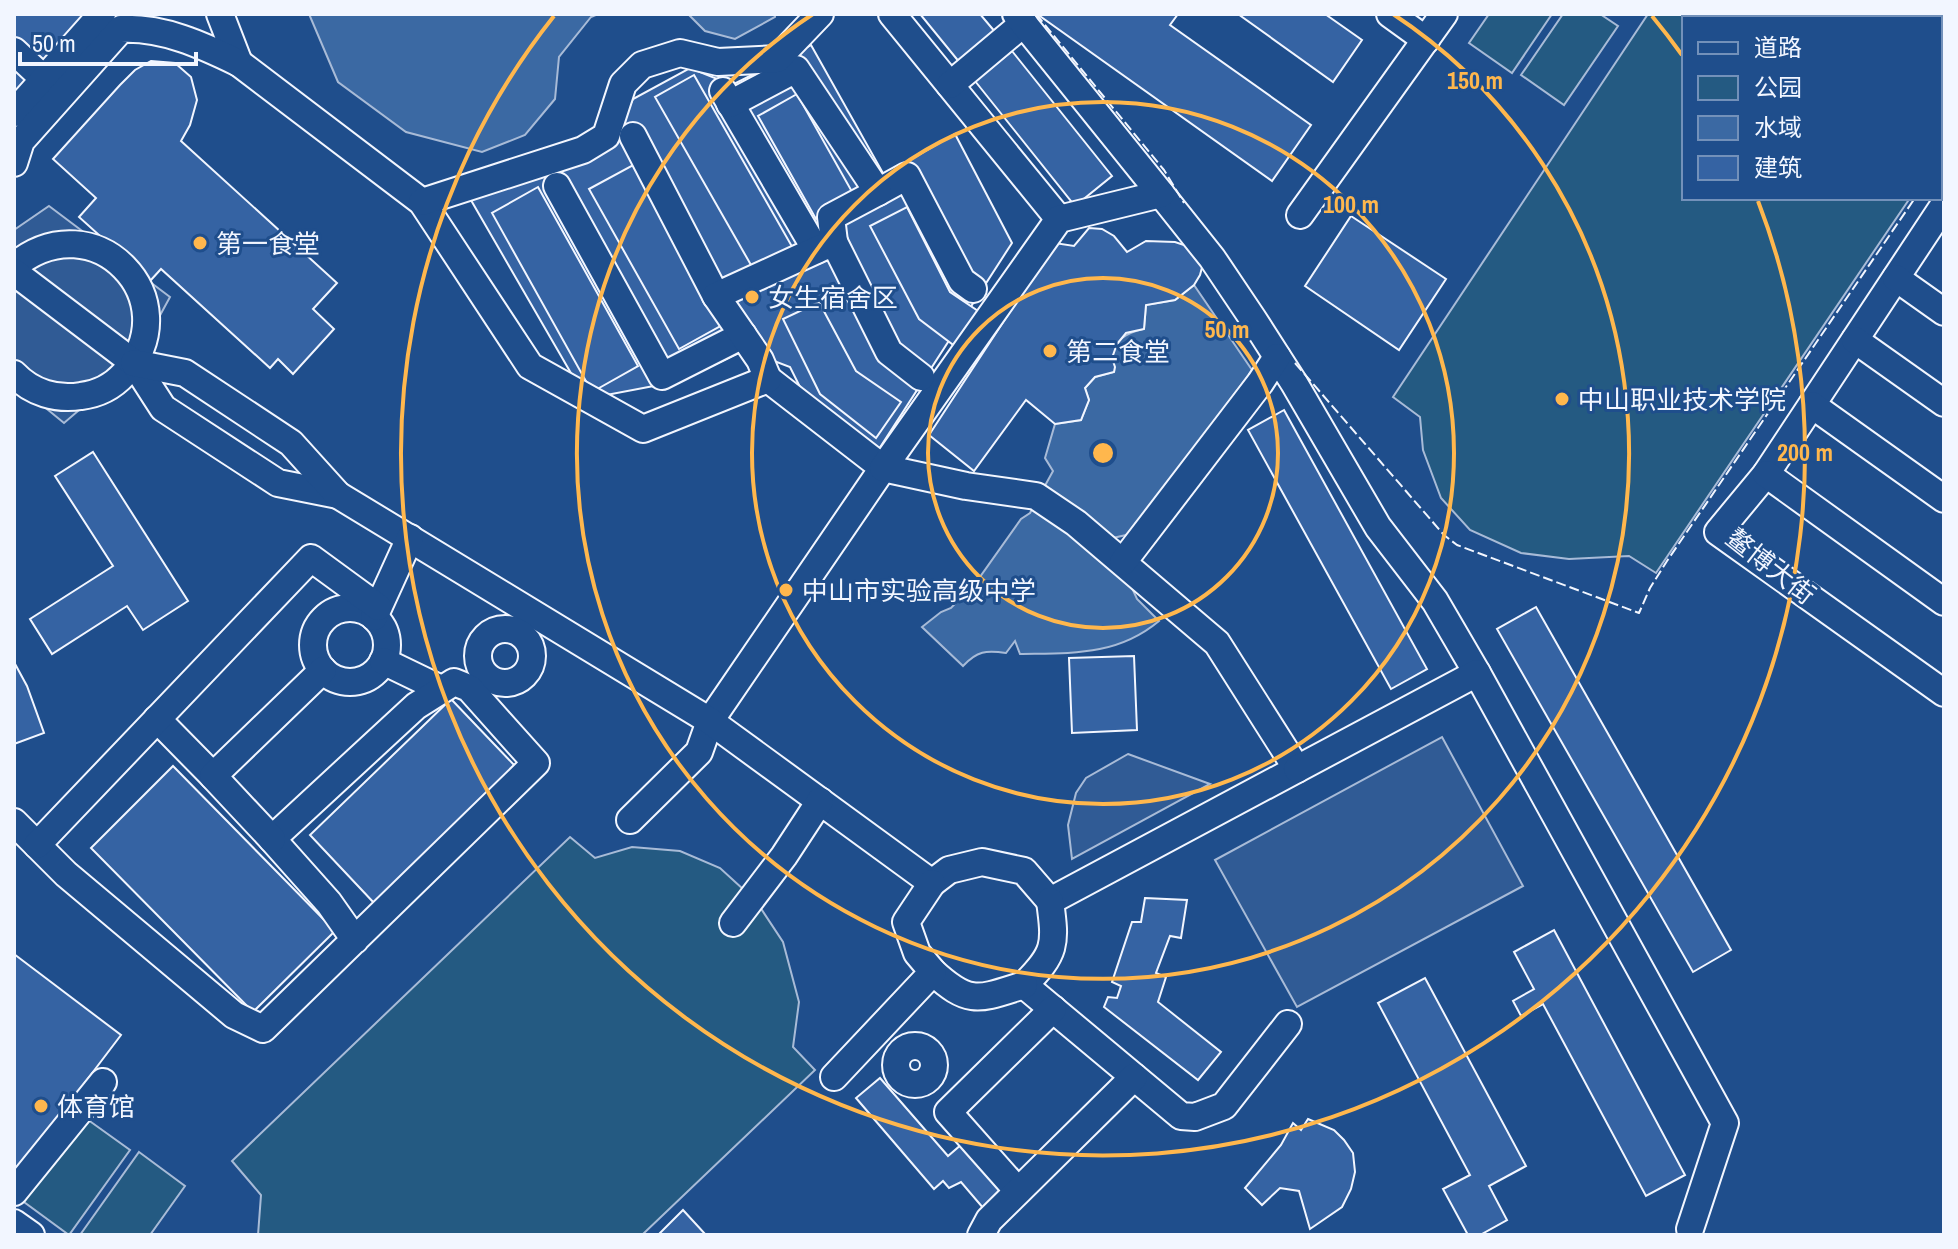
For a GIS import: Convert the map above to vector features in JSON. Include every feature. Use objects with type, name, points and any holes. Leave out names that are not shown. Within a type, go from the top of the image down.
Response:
[{"type":"street","points":[[220,14],[239,63]]},
{"type":"street","points":[[422,202],[583,150],[606,136],[623,84],[642,65],[680,53],[718,62],[777,59],[820,14]]},
{"type":"street","points":[[892,14],[1059,219]]},
{"type":"street","points":[[1390,14],[1426,40]]},
{"type":"street","points":[[1300,215],[1444,14]]},
{"type":"street","points":[[122,18],[206,47],[239,63],[422,202],[530,366],[643,429],[768,379]]},
{"type":"street","points":[[14,113],[44,79],[122,18]]},
{"type":"street","points":[[14,163],[21,141],[122,18]]},
{"type":"street","points":[[950,85],[1020,19],[1212,258],[1277,357],[1378,527],[1435,601],[1725,1123],[1690,1229]]},
{"type":"street","points":[[14,51],[44,79]]},
{"type":"street","points":[[878,192],[796,69],[726,97],[825,246],[889,352],[921,377]]},
{"type":"street","points":[[633,136],[716,296],[760,360],[768,379],[883,468],[966,486],[1036,496],[1076,523],[1217,643],[1297,769]]},
{"type":"street","points":[[825,246],[831,217],[907,176],[962,281],[973,289]]},
{"type":"street","points":[[557,186],[662,376],[743,335]]},
{"type":"street","points":[[630,820],[699,752],[710,721],[1059,219],[1161,194]]},
{"type":"street","name":"鳌博大街","points":[[1942,212],[1766,474],[1718,532],[1944,693]]},
{"type":"street","points":[[15,378],[40,393],[66,398],[92,395],[116,383],[134,363],[144,339],[146,314],[139,289],[125,267],[104,252],[80,244],[54,244],[30,253],[14,269],[134,363],[163,408],[278,483],[338,495]]},
{"type":"street","points":[[716,296],[825,246]]},
{"type":"street","points":[[1896,278],[1944,312]]},
{"type":"street","points":[[1855,340],[1944,403]]},
{"type":"street","points":[[1130,569],[1277,357]]},
{"type":"street","points":[[134,363],[185,373],[291,443],[338,495],[710,721],[932,883]]},
{"type":"street","points":[[1812,405],[1944,499]]},
{"type":"street","points":[[1766,474],[1944,602]]},
{"type":"street","points":[[376,612],[410,538]]},
{"type":"street","points":[[37,845],[311,558],[376,612],[386,637],[387,650],[376,671],[355,681],[343,681],[323,670],[313,647],[319,624],[339,609],[376,612]]},
{"type":"street","points":[[383,661],[441,689]]},
{"type":"street","points":[[213,776],[323,670]]},
{"type":"street","points":[[1050,901],[1477,673]]},
{"type":"street","points":[[14,822],[66,874],[234,1015],[263,1029],[536,763],[479,683],[454,682],[416,706],[272,839]]},
{"type":"street","points":[[157,719],[272,839],[329,903],[355,940]]},
{"type":"street","points":[[733,923],[784,856],[820,801]]},
{"type":"street","points":[[982,862],[1024,871],[1050,901],[1054,933],[1047,962],[1024,985],[980,998],[953,990],[917,953],[906,922],[932,883],[949,870],[982,862]]},
{"type":"street","points":[[834,1077],[933,972]]},
{"type":"street","points":[[1024,985],[1181,1116],[1195,1117],[1224,1106],[1288,1024]]},
{"type":"street","points":[[948,1112],[1053,1009]]},
{"type":"street","points":[[879,1029],[901,1052],[896,1066],[900,1078],[911,1084],[924,1082],[1018,1191]]},
{"type":"street","points":[[981,1235],[989,1220],[1134,1077]]},
{"type":"street","points":[[14,1192],[103,1082]]},
{"type":"street","points":[[14,1223],[31,1235]]},
{"type":"green space","points":[[1489,14],[1552,14],[1512,73],[1469,43]]},
{"type":"green space","points":[[1563,14],[1600,14],[1618,26],[1564,105],[1521,75]]},
{"type":"green space","points":[[1648,14],[1833,16],[1682,16],[1682,200],[1909,200],[1656,573],[1629,556],[1569,559],[1521,553],[1470,530],[1441,498],[1423,450],[1420,417],[1393,397]]},
{"type":"green space","points":[[570,837],[595,858],[632,847],[680,851],[720,868],[756,901],[783,942],[799,1002],[793,1047],[815,1070],[642,1235],[258,1235],[261,1195],[232,1161]]},
{"type":"green space","points":[[84,1117],[130,1150],[69,1235],[24,1202]]},
{"type":"green space","points":[[139,1152],[185,1186],[150,1235],[80,1235]]},
{"type":"shaded area","points":[[49,206],[170,297],[134,363],[64,423],[14,382],[14,230]]},
{"type":"shaded area","points":[[1442,737],[1523,886],[1297,1007],[1215,860]]},
{"type":"shaded area","points":[[1128,754],[1210,784],[1072,859],[1068,825],[1076,793],[1086,778]]},
{"type":"water","points":[[309,14],[598,14],[591,17],[559,57],[555,99],[525,135],[482,152],[406,132],[338,82]]},
{"type":"water","points":[[688,14],[775,14],[775,17],[735,39],[705,31]]},
{"type":"water","points":[[1194,285],[1252,370],[1147,513],[1126,535],[1113,538],[1096,558],[1132,588],[1137,599],[1159,621],[1127,641],[1110,647],[1020,654],[1015,641],[1006,653],[982,653],[963,666],[922,627],[951,608],[977,581],[1021,519],[1030,513],[1053,471],[1045,458],[1055,424],[1081,420],[1089,400],[1085,388],[1095,377],[1114,372],[1115,347],[1127,335],[1144,329],[1146,305],[1175,300]]},
{"type":"building","points":[[14,14],[38,14],[28,26]]},
{"type":"building","points":[[14,14],[93,14],[14,104]]},
{"type":"building","points":[[920,14],[980,14],[996,33],[960,63]]},
{"type":"building","points":[[1037,14],[1178,14],[1170,25],[1311,125],[1272,181]]},
{"type":"building","points":[[1238,14],[1325,14],[1362,40],[1333,82]]},
{"type":"building","name":"女生宿舍区","points":[[811,45],[884,175],[955,134],[1012,243],[879,449],[803,393],[790,367],[745,350],[680,381],[596,397],[579,387],[468,195],[610,145],[633,99],[690,68],[732,85]]},
{"type":"building","points":[[1012,51],[1112,176],[1075,206],[975,81]]},
{"type":"building","name":"第一食堂","points":[[151,61],[175,63],[191,77],[197,100],[190,125],[181,141],[337,283],[313,309],[334,329],[293,374],[278,359],[270,368],[161,269],[150,281],[79,217],[96,198],[53,159],[135,70]]},
{"type":"building","points":[[694,75],[794,250],[755,272],[655,97]]},
{"type":"building","points":[[797,94],[855,197],[816,219],[758,116]]},
{"type":"building","points":[[635,164],[724,324],[679,349],[589,189]]},
{"type":"building","points":[[538,187],[638,366],[592,392],[492,213]]},
{"type":"building","points":[[907,207],[950,292],[981,313],[956,347],[919,319],[870,226]]},
{"type":"building","points":[[1351,216],[1446,279],[1399,350],[1305,286]]},
{"type":"building","name":"第二食堂","points":[[1089,228],[1102,229],[1114,236],[1127,252],[1146,241],[1175,242],[1196,249],[1204,260],[1200,275],[1194,285],[1175,300],[1146,305],[1144,329],[1126,333],[1117,344],[1112,358],[1114,372],[1095,377],[1085,388],[1089,400],[1081,420],[1055,424],[1026,400],[974,471],[929,435],[1055,243],[1074,246]]},
{"type":"building","points":[[819,302],[856,371],[901,402],[876,438],[820,394],[783,319]]},
{"type":"building","points":[[1284,410],[1427,669],[1391,689],[1248,430]]},
{"type":"building","points":[[93,452],[188,601],[143,630],[127,606],[52,654],[30,619],[113,566],[55,476]]},
{"type":"building","points":[[1536,607],[1731,950],[1693,972],[1497,629]]},
{"type":"building","points":[[1134,656],[1137,730],[1072,733],[1069,658]]},
{"type":"building","points":[[14,662],[27,686],[44,733],[14,744]]},
{"type":"building","points":[[451,699],[517,768],[375,904],[310,835]]},
{"type":"building","points":[[173,766],[335,931],[253,1012],[91,848]]},
{"type":"building","points":[[1145,898],[1187,900],[1181,938],[1170,936],[1156,973],[1166,977],[1158,1002],[1221,1052],[1198,1080],[1104,1007],[1108,997],[1117,998],[1121,986],[1112,982],[1132,922],[1141,922]]},
{"type":"building","points":[[1554,930],[1685,1175],[1646,1196],[1543,1004],[1521,1016],[1513,1001],[1534,989],[1514,952]]},
{"type":"building","name":"体育馆","points":[[14,954],[121,1035],[14,1176]]},
{"type":"building","points":[[1425,978],[1526,1166],[1489,1186],[1507,1220],[1480,1235],[1468,1235],[1443,1189],[1470,1175],[1378,1003]]},
{"type":"building","points":[[880,1078],[948,1156],[962,1144],[1003,1192],[984,1209],[961,1182],[949,1188],[943,1181],[934,1189],[856,1098]]},
{"type":"building","points":[[1308,1119],[1334,1130],[1344,1140],[1353,1153],[1355,1172],[1342,1207],[1310,1229],[1299,1191],[1280,1188],[1262,1205],[1245,1188],[1281,1145],[1293,1123],[1301,1130]]},
{"type":"building","points":[[683,1210],[706,1235],[658,1235]]},
{"type":"fence","points":[[1036,14],[1164,170],[1184,203]]},
{"type":"fence","points":[[1295,363],[1444,535],[1457,545],[1639,613],[1667,561],[1914,200]]},
{"type":"place","name":"第一食堂","points":[[200,243]]},
{"type":"place","name":"女生宿舍区","points":[[752,297]]},
{"type":"place","name":"第二食堂","points":[[1050,351]]},
{"type":"place","name":"中山职业技术学院","points":[[1562,399]]},
{"type":"place","name":"中山市实验高级中学","points":[[786,590]]},
{"type":"place","name":"体育馆","points":[[41,1106]]}]
